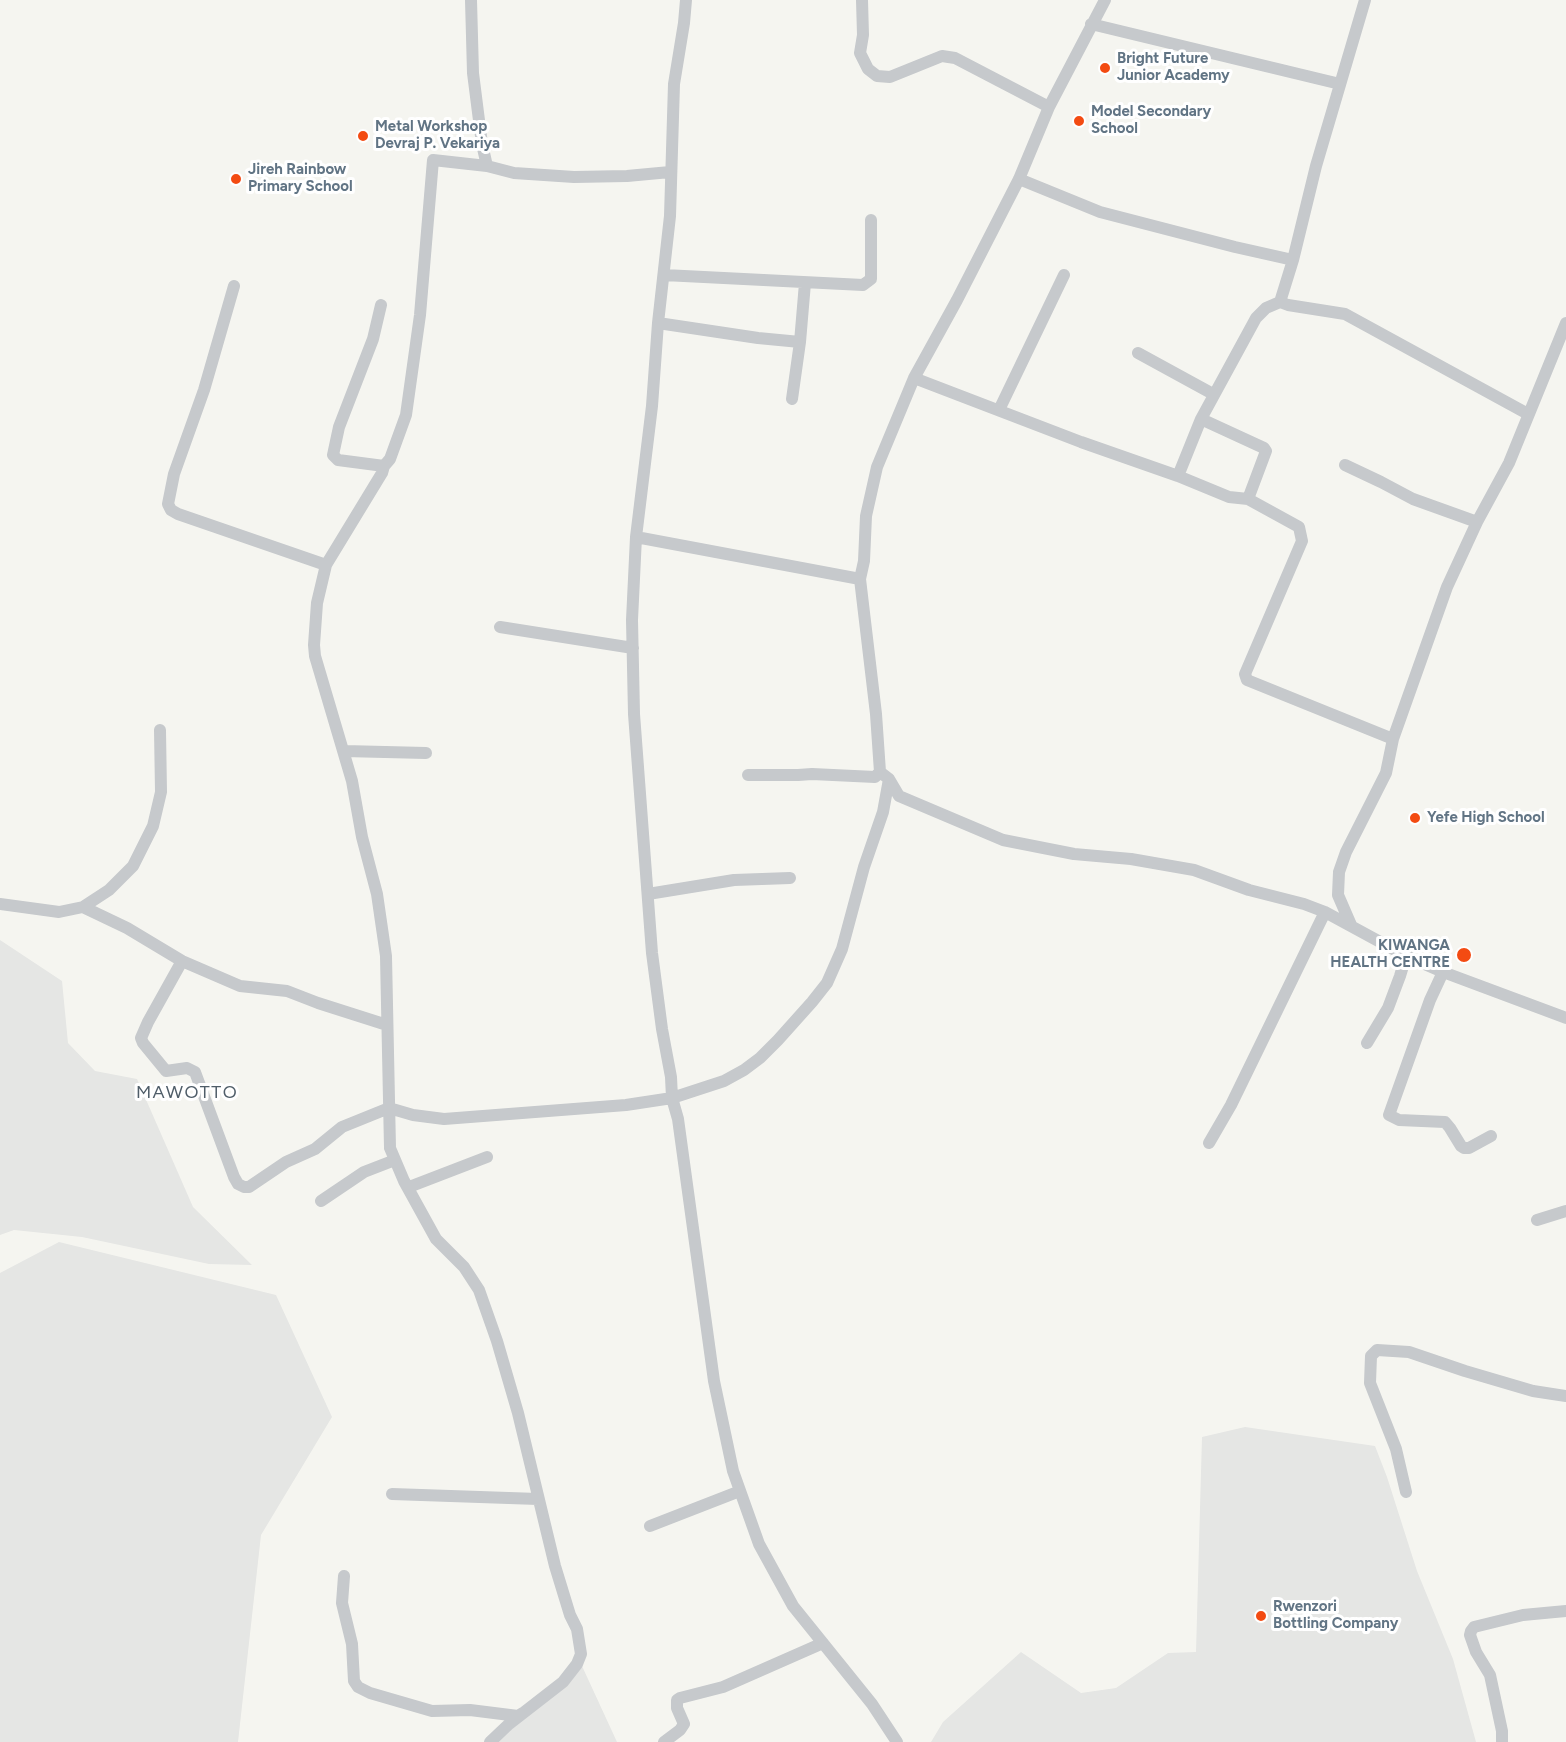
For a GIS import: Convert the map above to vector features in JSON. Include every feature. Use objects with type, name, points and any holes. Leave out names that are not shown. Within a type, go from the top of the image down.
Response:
[{"type":"street","points":[[471,0],[473,73],[487,166]]},
{"type":"street","points":[[686,0],[674,84],[670,216],[658,323],[652,406],[636,537],[634,714],[652,954],[671,1077],[672,1098],[678,1119],[714,1381],[731,1461],[740,1491],[759,1544],[793,1606],[872,1704],[897,1742]]},
{"type":"street","points":[[862,0],[863,35],[860,53],[868,69],[877,76],[890,77],[942,56],[955,57],[1049,107]]},
{"type":"street","points":[[182,961],[141,1038],[166,1071],[190,1069],[195,1072],[238,1184],[249,1187],[286,1162],[315,1149],[342,1127],[389,1108],[413,1115],[444,1119],[615,1106],[672,1098],[724,1081],[744,1070],[778,1040],[827,983],[842,949],[864,867],[883,812],[884,776],[860,579],[864,561],[866,516],[877,468],[914,378],[957,300],[1019,178],[1049,107],[1105,0]]},
{"type":"street","points":[[1280,302],[1293,260],[1316,166],[1365,0]]},
{"type":"street","points":[[1091,24],[1340,84]]},
{"type":"street","points":[[490,1742],[509,1724],[563,1682],[577,1665],[581,1654],[577,1629],[570,1615],[555,1566],[515,1403],[479,1290],[464,1267],[436,1239],[390,1148],[386,956],[377,894],[362,837],[352,781],[315,656],[317,603],[326,565],[390,459],[406,415],[420,315],[433,160],[487,166],[514,173],[574,177],[670,172]]},
{"type":"street","points":[[1019,178],[1100,212],[1235,248],[1293,260]]},
{"type":"street","points":[[664,275],[863,285],[871,279],[872,220]]},
{"type":"street","points":[[999,411],[1064,275]]},
{"type":"street","points":[[792,399],[805,283]]},
{"type":"street","points":[[234,286],[204,390],[174,474],[168,504],[171,510],[178,514],[326,565]]},
{"type":"street","points":[[1178,476],[1213,394],[1256,318],[1266,308],[1280,302],[1346,314],[1528,414]]},
{"type":"street","points":[[381,305],[373,339],[339,427],[333,454],[338,460],[384,466]]},
{"type":"street","points":[[658,323],[800,342]]},
{"type":"street","points":[[1350,925],[1338,895],[1339,872],[1346,852],[1386,772],[1394,739],[1447,587],[1477,522],[1509,463],[1566,323]]},
{"type":"street","points":[[1138,353],[1213,394]]},
{"type":"street","points":[[914,378],[1178,476],[1228,497],[1248,499],[1299,527],[1302,541],[1245,674],[1247,680],[1394,739]]},
{"type":"street","points":[[1201,419],[1264,448],[1266,452],[1248,499]]},
{"type":"street","points":[[1345,465],[1413,500],[1477,522]]},
{"type":"street","points":[[636,537],[860,579]]},
{"type":"street","points":[[501,627],[633,648]]},
{"type":"street","points":[[0,904],[59,912],[82,907],[109,890],[133,866],[153,826],[160,792],[160,730]]},
{"type":"street","points":[[344,751],[426,753]]},
{"type":"street","points":[[748,775],[884,776]]},
{"type":"street","points":[[884,776],[899,796],[1004,840],[1074,854],[1131,859],[1194,870],[1249,890],[1304,904],[1325,912],[1406,956],[1566,1018]]},
{"type":"street","points":[[648,894],[735,880],[790,878]]},
{"type":"street","points":[[82,907],[127,928],[182,961],[240,986],[287,991],[387,1025]]},
{"type":"street","points":[[1209,1143],[1231,1105],[1325,912]]},
{"type":"street","points":[[1367,1043],[1388,1008],[1406,956]]},
{"type":"street","points":[[1443,972],[1430,1000],[1389,1115],[1399,1120],[1444,1122],[1464,1148],[1491,1136]]},
{"type":"street","points":[[409,1187],[487,1156]]},
{"type":"street","points":[[321,1201],[364,1173],[395,1160]]},
{"type":"street","points":[[1537,1220],[1566,1211]]},
{"type":"street","points":[[1406,1492],[1396,1449],[1370,1383],[1371,1356],[1377,1350],[1408,1352],[1533,1391],[1566,1396]]},
{"type":"street","points":[[650,1526],[740,1491]]},
{"type":"street","points":[[392,1494],[538,1499]]},
{"type":"street","points":[[345,1576],[342,1603],[352,1644],[354,1681],[358,1687],[370,1694],[432,1710],[470,1710],[518,1716],[527,1711]]},
{"type":"street","points":[[1503,1742],[1490,1675],[1476,1652],[1470,1635],[1471,1631],[1474,1627],[1523,1615],[1566,1611]]},
{"type":"street","points":[[664,1742],[684,1724],[677,1708],[677,1700],[680,1698],[723,1687],[823,1643]]},
{"type":"shaded area","points":[[0,940],[62,981],[68,1043],[95,1071],[137,1079],[193,1207],[252,1265],[209,1264],[82,1237],[14,1230],[0,1235]]},
{"type":"shaded area","points":[[59,1242],[276,1295],[332,1417],[261,1535],[238,1742],[0,1742],[0,1273]]},
{"type":"shaded area","points":[[1245,1427],[1375,1446],[1417,1571],[1453,1659],[1476,1742],[931,1742],[943,1722],[1021,1652],[1081,1693],[1116,1688],[1168,1653],[1196,1652],[1202,1437]]},
{"type":"shaded area","points":[[582,1666],[617,1742],[494,1742]]},
{"type":"place","name":"Bright Future Junior Academy","points":[[1105,68]]},
{"type":"place","name":"Model Secondary School","points":[[1079,121]]},
{"type":"place","name":"Metal Workshop Devraj P. Vekariya","points":[[363,136]]},
{"type":"place","name":"Jireh Rainbow Primary School","points":[[236,179]]},
{"type":"place","name":"Yefe High School","points":[[1415,818]]},
{"type":"place","name":"KIWANGA HEALTH CENTRE","points":[[1464,955]]},
{"type":"place","name":"Rwenzori Bottling Company","points":[[1261,1616]]},
{"type":"district","name":"MAWOTTO","points":[[187,1093]]}]
